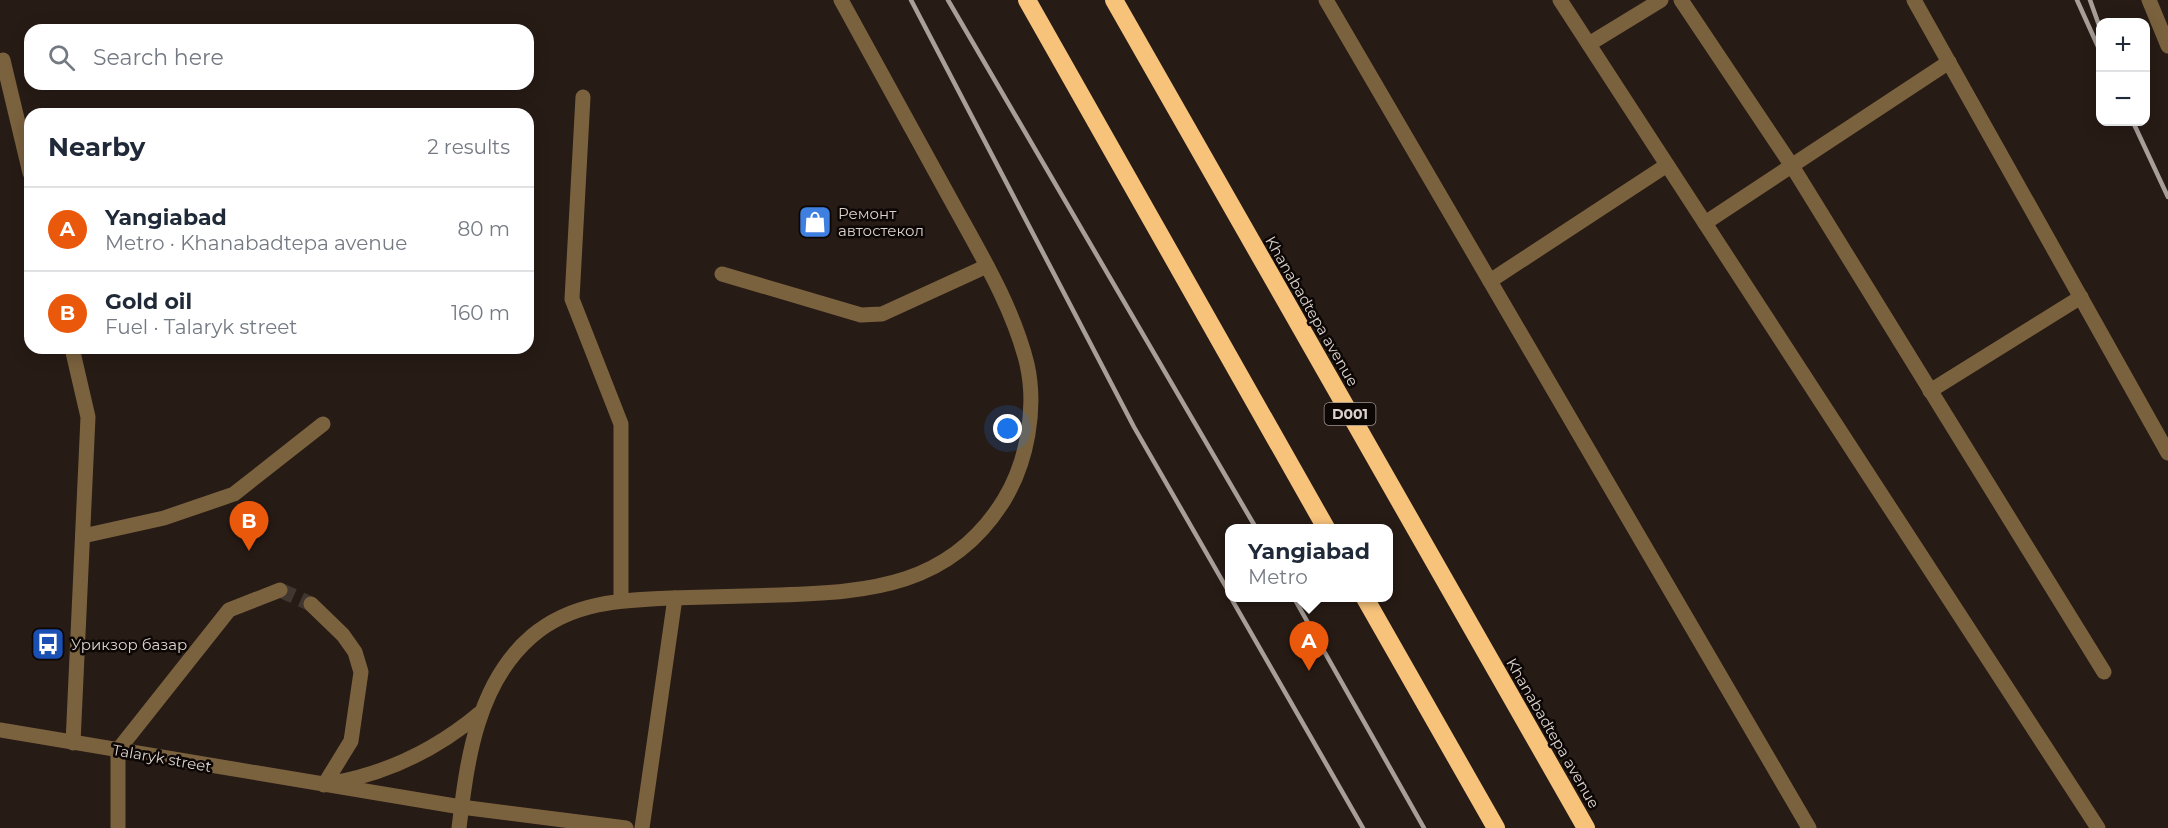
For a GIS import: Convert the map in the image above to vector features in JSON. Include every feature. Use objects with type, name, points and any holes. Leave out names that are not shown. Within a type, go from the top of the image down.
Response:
[{"type":"highway","points":[[1027,0],[1324,524]]},
{"type":"highway","name":"Khanabadtepa avenue","points":[[1114,0],[1586,828]]},
{"type":"highway","points":[[1368,602],[1496,828]]},
{"type":"street","points":[[459,828],[461,807],[480,713],[502,670],[532,636],[551,622],[574,611],[621,600],[828,593],[874,588],[895,583],[934,565],[967,543],[1002,502],[1022,465],[1029,405],[1028,368],[1020,342],[987,266],[841,0]]},
{"type":"street","points":[[1326,0],[1809,828]]},
{"type":"street","points":[[1560,0],[2098,828]]},
{"type":"street","points":[[1589,44],[1661,0]]},
{"type":"street","points":[[1681,0],[1792,166],[2104,672]]},
{"type":"street","points":[[1914,0],[2168,453]]},
{"type":"street","points":[[2149,0],[2168,46]]},
{"type":"street","points":[[0,61],[3,60],[24,148]]},
{"type":"street","points":[[1705,223],[1949,62]]},
{"type":"street","points":[[583,97],[572,299],[621,424],[621,600]]},
{"type":"street","points":[[1490,281],[1667,165]]},
{"type":"street","points":[[723,274],[861,315],[882,314],[987,266]]},
{"type":"street","points":[[1930,391],[2080,297]]},
{"type":"street","points":[[73,354],[88,417],[73,743]]},
{"type":"street","points":[[83,536],[164,518],[234,494],[323,424]]},
{"type":"street","points":[[118,828],[118,750],[229,610],[280,590]]},
{"type":"street","points":[[642,828],[675,598]]},
{"type":"street","points":[[311,604],[343,635],[355,652],[361,672],[351,741],[324,785]]},
{"type":"street","name":"Talaryk street","points":[[324,785],[380,771],[419,755],[458,732],[480,713]]},
{"type":"street","name":"Talaryk street","points":[[0,730],[461,807],[626,828]]},
{"type":"tunnel","points":[[280,590],[311,604]]},
{"type":"railway","points":[[911,0],[1134,427],[1225,585]]},
{"type":"railway","points":[[948,0],[1254,524]]},
{"type":"railway","points":[[2077,0],[2096,42]]},
{"type":"railway","points":[[2090,0],[2096,18]]},
{"type":"railway","points":[[2135,126],[2168,197]]},
{"type":"railway","points":[[1233,602],[1363,828]]},
{"type":"railway","points":[[1296,602],[1424,828]]},
{"type":"place","name":"Ремонт автостекол","points":[[815,222]]},
{"type":"place","name":"Gold oil","points":[[249,551]]},
{"type":"place","name":"Урикзор базар","points":[[48,644]]},
{"type":"place","name":"Yangiabad","points":[[1309,671]]}]
